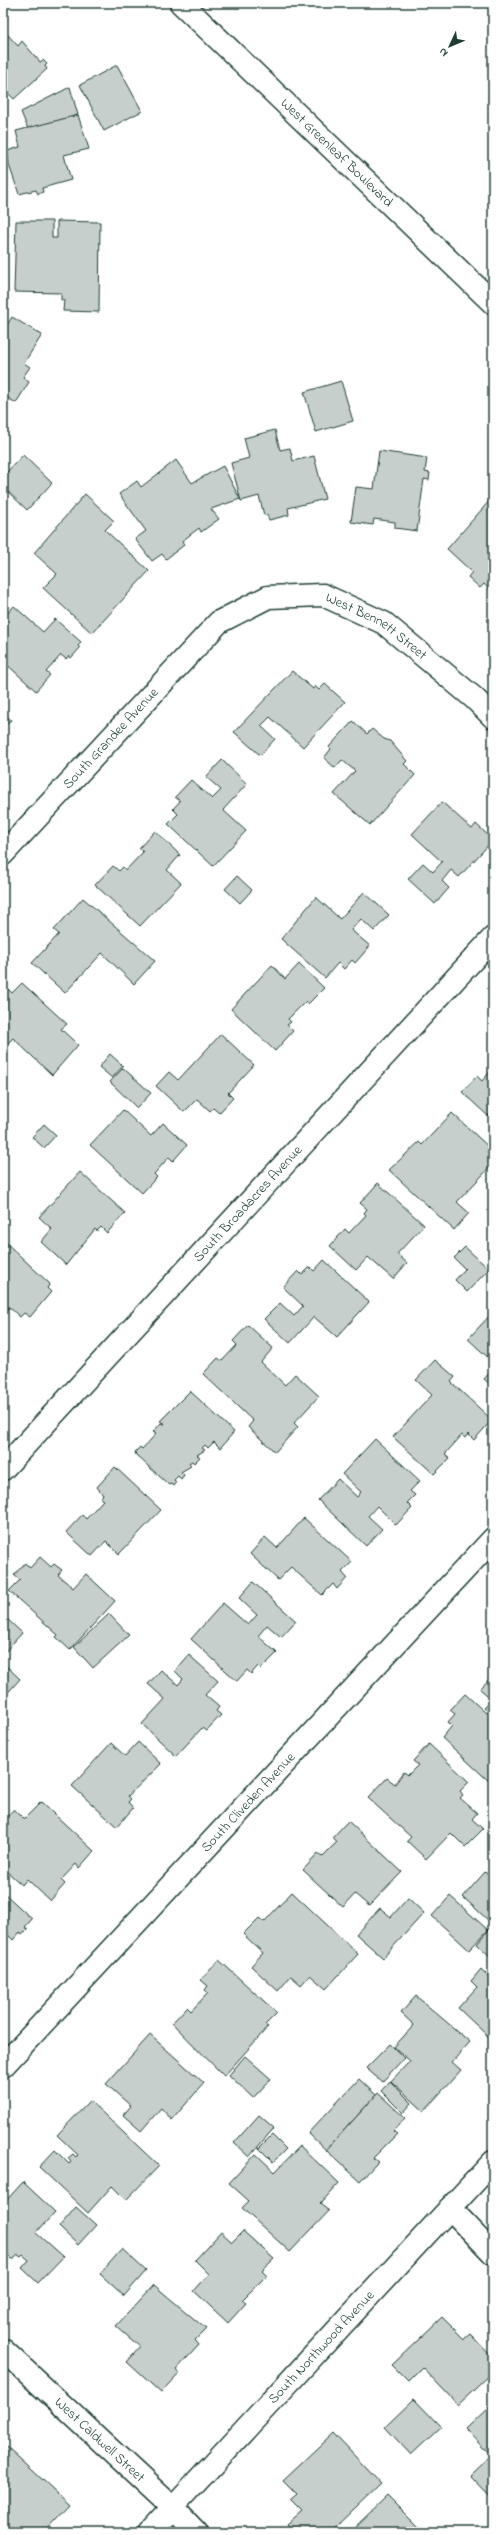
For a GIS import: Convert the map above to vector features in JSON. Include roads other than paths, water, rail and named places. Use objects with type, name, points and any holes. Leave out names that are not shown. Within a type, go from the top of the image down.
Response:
[{"type":"street","name":"West Greenleaf Boulevard","points":[[181,3],[493,303]]},
{"type":"street","name":"West Bennett Street","points":[[219,622],[268,597],[324,595],[384,624],[493,716]]},
{"type":"street","name":"South Grandee Avenue","points":[[3,854],[219,622]]},
{"type":"street","name":"South Broadacres Avenue","points":[[3,1469],[493,938]]},
{"type":"street","name":"South Cliveden Avenue","points":[[3,2066],[493,1539]]},
{"type":"street","name":"South Northwood Avenue","points":[[150,2532],[493,2162]]},
{"type":"street","points":[[450,2208],[493,2253]]},
{"type":"street","name":"West Caldwell Street","points":[[3,2350],[172,2507],[196,2532]]}]
